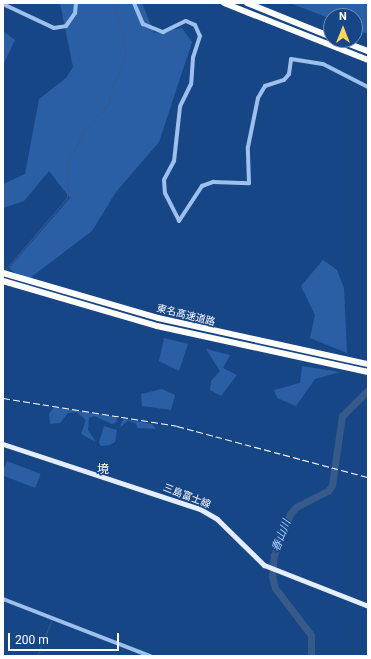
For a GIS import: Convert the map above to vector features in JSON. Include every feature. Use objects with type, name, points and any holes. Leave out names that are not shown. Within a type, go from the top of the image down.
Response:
[{"type":"highway","points":[[224,3],[368,60]]},
{"type":"highway","points":[[247,3],[323,34]]},
{"type":"highway","name":"東名高速道路","points":[[3,273],[26,281],[158,318],[339,359],[368,364]]},
{"type":"highway","name":"東名高速道路","points":[[3,281],[157,326],[368,372]]},
{"type":"main road","name":"三島富士線","points":[[3,444],[204,511],[225,526],[255,558],[273,569],[368,606]]},
{"type":"street","points":[[3,4],[54,28],[66,26],[75,13],[76,3]]},
{"type":"street","points":[[134,3],[142,24],[163,32],[186,21],[195,25],[200,36],[193,58],[191,84],[180,107],[174,161],[164,180],[165,193],[179,221],[202,186],[213,182],[249,183],[248,147],[258,98],[265,86],[284,80],[289,74],[291,58],[323,64],[368,87]]},
{"type":"street","points":[[3,599],[150,656]]},
{"type":"shaded area","points":[[60,3],[142,3],[154,33],[182,28],[192,42],[159,142],[116,192],[92,231],[26,281],[9,268],[70,198],[49,171],[24,201],[3,208],[3,184],[25,174],[39,99],[66,78],[73,67]]},
{"type":"shaded area","points":[[290,3],[368,3],[368,34],[363,32],[363,8],[323,8],[323,16]]},
{"type":"shaded area","points":[[3,31],[15,40],[3,65]]},
{"type":"shaded area","points":[[323,260],[337,270],[344,288],[347,353],[310,338],[315,315],[301,286]]},
{"type":"shaded area","points":[[164,338],[188,344],[179,371],[159,361]]},
{"type":"shaded area","points":[[206,349],[230,355],[223,368],[237,375],[221,396],[210,390],[211,381],[220,371]]},
{"type":"shaded area","points":[[302,366],[340,372],[315,379],[296,406],[277,398],[274,390],[300,383]]},
{"type":"shaded area","points":[[162,389],[175,395],[171,410],[142,406],[141,394]]},
{"type":"shaded area","points":[[54,407],[116,417],[117,422],[112,424],[94,416],[89,418],[88,430],[96,442],[81,434],[86,420],[77,412],[68,413],[60,423],[50,424],[49,414]]},
{"type":"shaded area","points":[[123,419],[152,424],[156,429],[137,428],[136,423],[128,421],[120,427]]},
{"type":"shaded area","points":[[104,426],[117,430],[115,442],[110,445],[101,446],[99,443]]},
{"type":"shaded area","points":[[7,461],[41,474],[35,488],[3,476]]},
{"type":"waterway","points":[[5,270],[67,198],[68,161],[86,128],[109,103],[111,88],[125,58],[125,43],[112,3]]},
{"type":"waterway","name":"春山川","points":[[311,656],[311,635],[275,588],[272,576],[274,555],[290,514],[296,507],[328,491],[332,485],[342,416],[368,390]]},
{"type":"waterway","points":[[37,656],[51,622]]},
{"type":"railway","points":[[3,398],[177,426],[368,477]]},
{"type":"district","name":"境","points":[[103,470]]}]
